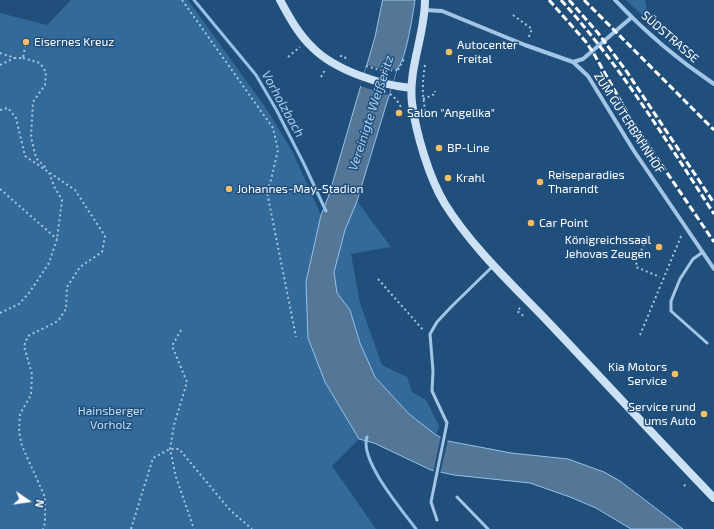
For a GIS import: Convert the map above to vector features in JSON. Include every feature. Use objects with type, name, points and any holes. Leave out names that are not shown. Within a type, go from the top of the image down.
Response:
[{"type":"main road","points":[[280,0],[294,24],[312,48],[334,64],[392,85],[411,88]]},
{"type":"main road","points":[[425,0],[425,10],[412,75],[412,102],[420,139],[429,167],[445,203],[469,237],[714,498]]},
{"type":"street","name":"SÜDSTRASSE","points":[[615,0],[672,54],[695,72],[714,84]]},
{"type":"street","name":"ZUM GÜTERBAHNHOF","points":[[425,10],[442,11],[525,45],[574,62],[588,76],[634,151],[714,268]]},
{"type":"street","points":[[574,62],[583,59],[632,17]]},
{"type":"lane","points":[[703,252],[693,259],[680,279],[671,301],[671,311],[707,343]]},
{"type":"lane","points":[[437,520],[431,502],[447,423],[432,391],[433,371],[430,334],[451,307],[494,264]]},
{"type":"lane","points":[[457,497],[488,529]]},
{"type":"path","points":[[182,0],[273,128],[278,150],[267,192],[296,337]]},
{"type":"path","points":[[514,15],[532,29],[527,40]]},
{"type":"path","points":[[23,58],[26,42]]},
{"type":"path","points":[[288,57],[300,47]]},
{"type":"path","points":[[0,53],[15,58],[23,58],[40,63],[46,72],[45,85],[34,102],[32,137],[36,158],[49,172],[54,188],[62,200],[58,240],[49,263],[29,293],[19,304],[0,313]]},
{"type":"path","points":[[341,56],[345,58],[346,56]]},
{"type":"path","points":[[0,65],[15,58]]},
{"type":"path","points":[[366,66],[383,71],[398,70],[404,59]]},
{"type":"path","points":[[425,65],[422,86],[426,114]]},
{"type":"path","points":[[321,77],[324,70]]},
{"type":"path","points":[[423,99],[434,94],[436,91]]},
{"type":"path","points":[[391,94],[401,108]]},
{"type":"path","points":[[0,110],[8,108],[16,118],[25,156],[75,190],[105,236],[102,252],[80,267],[67,287],[66,309],[58,321],[28,336],[24,346],[32,374],[31,395],[20,414],[19,432],[22,446],[45,497],[45,523],[43,529]]},
{"type":"path","points":[[0,189],[58,240]]},
{"type":"path","points":[[640,335],[685,226]]},
{"type":"path","points":[[648,235],[637,260],[636,267],[660,277]]},
{"type":"path","points":[[378,279],[425,332],[430,334]]},
{"type":"path","points":[[520,308],[517,311],[525,317]]},
{"type":"path","points":[[181,330],[172,346],[187,382],[174,425],[170,450],[176,478],[194,529]]},
{"type":"path","points":[[131,529],[153,458],[170,450],[179,450],[230,510],[252,529]]},
{"type":"green space","name":"Hainsberger Vorholz","points":[[71,0],[188,0],[268,111],[292,151],[321,215],[306,282],[349,420],[359,439],[332,466],[376,529],[0,529],[0,13],[47,25]]},
{"type":"green space","points":[[626,0],[645,0],[647,12],[643,16]]},
{"type":"green space","points":[[357,201],[391,247],[351,254],[360,303],[382,365],[407,377],[412,392],[426,400],[439,426],[436,435],[409,414],[375,377],[360,343],[350,310],[337,293],[334,272],[345,230]]},
{"type":"water","name":"Vereinigte Weißeritz","points":[[383,0],[415,0],[409,36],[403,57],[397,69],[357,201],[345,230],[334,272],[337,293],[350,310],[360,343],[375,377],[409,414],[436,435],[448,441],[511,453],[568,459],[604,472],[620,481],[683,529],[631,529],[596,508],[530,483],[454,475],[431,470],[374,443],[359,439],[325,382],[308,338],[306,282],[321,215],[329,195],[375,37]]},
{"type":"pier","points":[[367,65],[382,69],[397,69],[389,95],[360,86]]},
{"type":"pier","points":[[441,435],[448,439],[440,474],[433,473]]},
{"type":"waterway","name":"Vorholzbach","points":[[194,0],[256,75],[277,111],[326,211]]},
{"type":"waterway","points":[[367,437],[366,447],[375,471],[392,498],[416,529]]},
{"type":"railway","points":[[549,0],[586,42],[632,121],[714,242]]},
{"type":"railway","points":[[561,0],[583,25],[623,77],[714,214]]},
{"type":"railway","points":[[569,0],[598,33],[627,72],[714,203]]},
{"type":"railway","points":[[584,0],[714,130]]},
{"type":"place","name":"Eisernes Kreuz","points":[[26,42]]},
{"type":"place","name":"Autocenter Freital","points":[[449,52]]},
{"type":"place","name":"Salon \"Angelika\"","points":[[399,113]]},
{"type":"place","name":"BP-Line","points":[[439,148]]},
{"type":"place","name":"Krahl","points":[[448,178]]},
{"type":"place","name":"Reiseparadies Tharandt","points":[[540,182]]},
{"type":"place","name":"Johannes-May-Stadion","points":[[229,189]]},
{"type":"place","name":"Car Point","points":[[531,223]]},
{"type":"place","name":"Königreichssaal Jehovas Zeugen","points":[[659,247]]},
{"type":"place","name":"Kia Motors Service","points":[[675,374]]},
{"type":"place","name":"Service rund ums Auto","points":[[704,414]]}]
